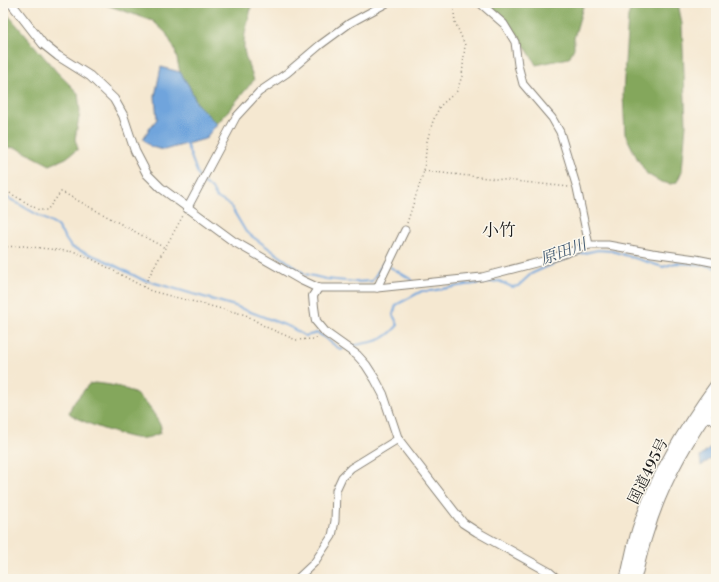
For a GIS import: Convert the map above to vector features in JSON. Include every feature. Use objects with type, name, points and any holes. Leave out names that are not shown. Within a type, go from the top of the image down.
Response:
[{"type":"highway","name":"国道495号","points":[[635,579],[647,533],[662,492],[699,415],[716,385]]},
{"type":"highway","name":"国道495号","points":[[626,579],[638,529],[662,470],[699,415],[716,400]]},
{"type":"street","points":[[11,3],[43,44],[58,56],[90,76],[114,99],[123,115],[135,151],[148,174],[160,188],[233,242],[318,288],[377,288],[482,277],[547,260],[589,245],[608,245],[716,263]]},
{"type":"street","points":[[187,209],[236,117],[259,92],[287,73],[320,45],[350,23],[386,3]]},
{"type":"street","points":[[480,3],[504,24],[515,42],[518,65],[523,84],[552,118],[560,132],[577,188],[589,245]]},
{"type":"street","points":[[377,288],[405,230]]},
{"type":"street","points":[[318,288],[313,296],[316,321],[326,333],[357,355],[366,365],[383,394],[398,439],[463,523],[549,572],[557,579]]},
{"type":"street","points":[[699,415],[716,421]]},
{"type":"street","points":[[297,579],[314,563],[332,536],[335,521],[336,490],[342,476],[351,468],[398,439]]},
{"type":"path","points":[[405,230],[424,171],[432,121],[440,106],[457,91],[462,76],[465,45],[455,22],[453,3]]},
{"type":"path","points":[[424,171],[577,188]]},
{"type":"path","points":[[3,189],[39,210],[47,210],[61,192],[64,193],[165,248]]},
{"type":"path","points":[[143,287],[187,209]]},
{"type":"path","points":[[3,248],[24,246],[75,252],[92,259],[151,291],[246,315],[266,327],[296,340],[315,339],[326,333]]},
{"type":"green space","points":[[101,3],[251,3],[244,38],[244,48],[254,80],[217,124],[197,104],[189,86],[180,72],[175,50],[166,33],[153,21]]},
{"type":"green space","points":[[487,3],[584,3],[574,38],[574,48],[569,58],[536,65],[514,32]]},
{"type":"green space","points":[[633,3],[678,3],[682,24],[686,124],[682,171],[677,182],[671,184],[661,182],[647,174],[625,134],[623,94],[628,16]]},
{"type":"green space","points":[[3,9],[56,71],[78,93],[80,112],[75,139],[78,149],[66,158],[50,165],[17,148],[3,147]]},
{"type":"green space","points":[[95,383],[120,387],[136,394],[146,403],[154,415],[161,427],[160,433],[145,438],[130,437],[91,424],[69,413],[72,405],[89,384]]},
{"type":"water","points":[[161,67],[180,72],[189,86],[197,104],[217,124],[205,139],[164,150],[151,147],[143,139],[157,119],[155,96]]},
{"type":"water","points":[[716,443],[716,455],[701,466],[700,457]]},
{"type":"waterway","points":[[186,143],[200,180],[212,189],[216,197],[230,205],[246,232],[305,274],[326,279],[356,282],[372,281],[384,262],[386,264]]},
{"type":"waterway","points":[[3,195],[57,226],[71,247],[102,259],[141,279],[235,306],[290,327],[305,336],[318,333],[341,350],[343,349]]},
{"type":"waterway","name":"原田川","points":[[349,347],[376,341],[386,336],[398,325],[393,315],[396,305],[422,291],[499,281],[512,287],[518,286],[531,274],[544,268],[575,255],[598,250],[612,251],[663,267],[675,263],[704,265],[716,268]]},
{"type":"waterway","points":[[390,267],[413,282]]},
{"type":"district","name":"小竹","points":[[499,230]]}]
